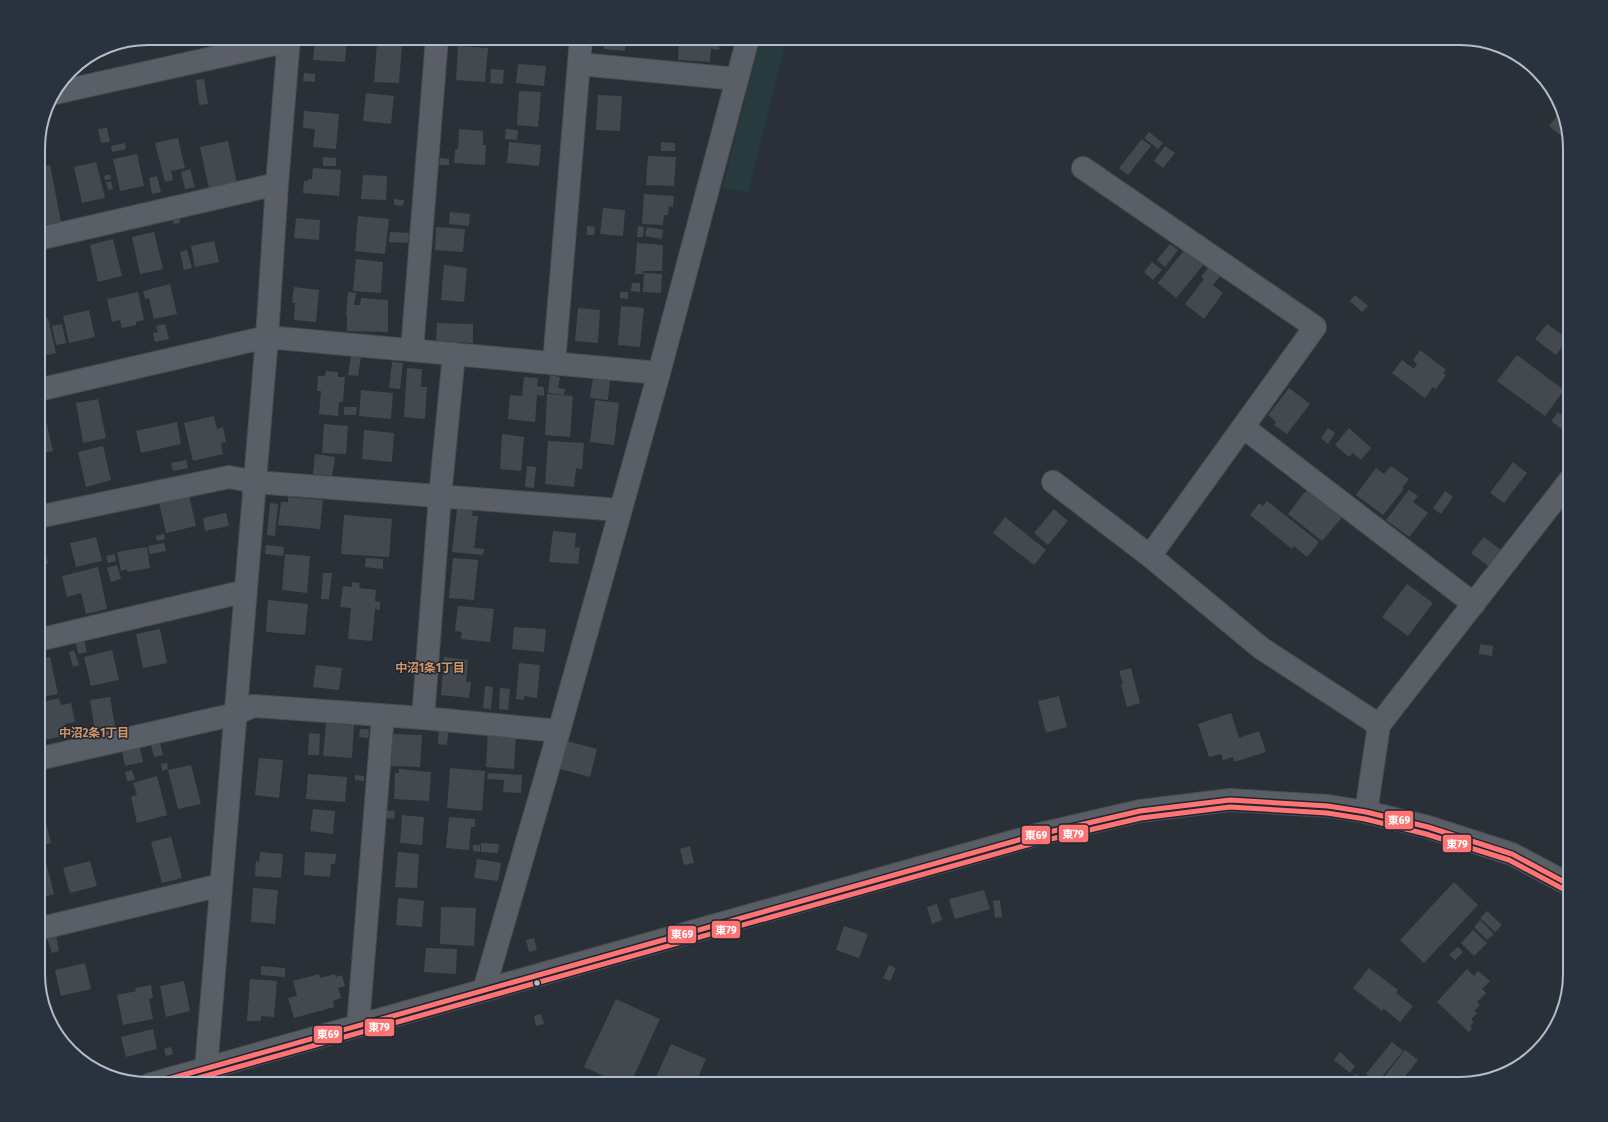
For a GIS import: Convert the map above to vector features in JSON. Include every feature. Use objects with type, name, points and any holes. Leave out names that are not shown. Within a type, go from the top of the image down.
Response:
[{"type":"street","points":[[62,91],[263,45]]},
{"type":"street","points":[[206,1068],[267,337],[277,184],[289,45]]},
{"type":"street","points":[[412,350],[436,45]]},
{"type":"street","points":[[554,363],[581,45]]},
{"type":"street","points":[[484,990],[559,731],[659,373],[746,45]]},
{"type":"street","points":[[579,64],[737,79]]},
{"type":"street","points":[[1083,168],[1315,327],[1150,556]]},
{"type":"street","points":[[45,237],[277,184]]},
{"type":"street","points":[[45,388],[267,337],[659,373]]},
{"type":"street","points":[[423,718],[440,496],[454,354]]},
{"type":"street","points":[[1243,427],[1474,604]]},
{"type":"street","points":[[45,516],[229,477],[255,482],[620,510]]},
{"type":"street","points":[[1053,482],[1150,556],[1261,648],[1379,725]]},
{"type":"street","points":[[1366,812],[1379,725],[1563,489]]},
{"type":"street","points":[[45,638],[246,591]]},
{"type":"street","points":[[45,757],[236,714],[253,706],[423,718],[559,731]]},
{"type":"street","points":[[358,1026],[383,715]]},
{"type":"street","points":[[176,1077],[1036,835],[1140,811],[1230,800],[1328,806],[1366,812],[1428,827],[1512,854],[1563,881]]},
{"type":"street","points":[[45,927],[221,885]]},
{"type":"green space","points":[[758,45],[785,45],[748,193],[723,187]]},
{"type":"building","points":[[314,45],[346,45],[345,62],[313,60]]},
{"type":"building","points":[[377,45],[402,45],[399,83],[374,82]]},
{"type":"building","points":[[604,45],[625,45],[625,51],[604,49]]},
{"type":"building","points":[[679,45],[719,45],[719,50],[711,49],[710,62],[678,60]]},
{"type":"building","points":[[458,46],[488,48],[485,82],[456,80]]},
{"type":"building","points":[[518,64],[546,66],[544,86],[516,83]]},
{"type":"building","points":[[491,69],[504,70],[503,84],[490,83]]},
{"type":"building","points":[[304,73],[315,74],[315,82],[303,81]]},
{"type":"building","points":[[204,79],[208,104],[199,105],[196,80]]},
{"type":"building","points":[[519,91],[541,92],[538,127],[517,125]]},
{"type":"building","points":[[366,93],[394,96],[391,124],[363,121]]},
{"type":"building","points":[[598,95],[622,96],[620,131],[596,130]]},
{"type":"building","points":[[304,111],[339,114],[336,149],[313,147],[315,129],[303,128]]},
{"type":"building","points":[[1558,115],[1562,137],[1549,126]]},
{"type":"building","points":[[107,128],[110,142],[101,143],[98,129]]},
{"type":"building","points":[[459,129],[483,131],[483,145],[486,145],[485,165],[454,163],[455,149],[458,149]]},
{"type":"building","points":[[506,129],[518,130],[517,140],[505,139]]},
{"type":"building","points":[[1149,132],[1163,143],[1158,149],[1144,138]]},
{"type":"building","points":[[178,138],[185,168],[171,171],[173,180],[165,182],[155,143]]},
{"type":"building","points":[[1142,139],[1151,146],[1128,175],[1119,168]]},
{"type":"building","points":[[228,141],[237,184],[209,189],[200,147]]},
{"type":"building","points":[[509,142],[541,145],[539,166],[507,163]]},
{"type":"building","points":[[661,142],[675,143],[675,151],[661,151]]},
{"type":"building","points":[[125,143],[126,149],[112,152],[111,146]]},
{"type":"building","points":[[1165,146],[1175,153],[1163,168],[1154,161]]},
{"type":"building","points":[[137,154],[144,186],[120,191],[113,159]]},
{"type":"building","points":[[648,156],[676,157],[674,186],[646,185]]},
{"type":"building","points":[[323,157],[336,158],[336,166],[323,166]]},
{"type":"building","points":[[440,158],[449,159],[449,165],[439,165]]},
{"type":"building","points":[[96,162],[105,198],[82,203],[74,167]]},
{"type":"building","points":[[50,165],[61,222],[45,225],[45,166]]},
{"type":"building","points":[[313,168],[341,170],[339,196],[303,193],[304,181],[312,179]]},
{"type":"building","points":[[190,169],[195,187],[185,189],[181,172]]},
{"type":"building","points":[[110,174],[111,179],[105,180],[104,176]]},
{"type":"building","points":[[363,175],[387,176],[386,200],[361,199]]},
{"type":"building","points":[[157,176],[161,192],[152,194],[149,178]]},
{"type":"building","points":[[111,181],[113,189],[108,190],[106,182]]},
{"type":"building","points":[[644,194],[674,196],[673,207],[669,206],[668,215],[664,215],[663,225],[642,224]]},
{"type":"building","points":[[394,199],[404,200],[403,206],[394,205]]},
{"type":"building","points":[[603,208],[625,210],[623,236],[600,234]]},
{"type":"building","points":[[450,212],[470,214],[469,226],[449,224]]},
{"type":"building","points":[[179,215],[180,223],[174,224],[172,217]]},
{"type":"building","points":[[358,216],[389,219],[385,254],[355,251]]},
{"type":"building","points":[[296,218],[320,220],[319,240],[294,238]]},
{"type":"building","points":[[587,226],[595,227],[594,235],[587,235]]},
{"type":"building","points":[[638,226],[644,227],[643,237],[637,237]]},
{"type":"building","points":[[436,227],[465,229],[463,252],[435,250]]},
{"type":"building","points":[[647,227],[663,230],[662,239],[645,236]]},
{"type":"building","points":[[154,232],[163,269],[140,274],[132,237]]},
{"type":"building","points":[[390,232],[409,233],[408,243],[389,242]]},
{"type":"building","points":[[113,239],[122,276],[98,282],[90,245]]},
{"type":"building","points":[[214,241],[219,262],[195,267],[191,246]]},
{"type":"building","points":[[637,243],[663,245],[662,271],[643,271],[643,274],[635,274]]},
{"type":"building","points":[[1170,244],[1178,250],[1165,267],[1157,260]]},
{"type":"building","points":[[1185,249],[1204,264],[1176,298],[1158,283]]},
{"type":"building","points":[[187,250],[192,268],[184,270],[180,252]]},
{"type":"building","points":[[356,259],[383,262],[381,293],[353,291]]},
{"type":"building","points":[[1152,262],[1162,270],[1153,280],[1144,272]]},
{"type":"building","points":[[444,265],[467,268],[464,302],[441,300]]},
{"type":"building","points":[[1210,265],[1222,274],[1213,285],[1223,293],[1204,319],[1185,304],[1204,279],[1201,277]]},
{"type":"building","points":[[644,273],[662,274],[661,293],[643,292]]},
{"type":"building","points":[[632,283],[640,283],[640,292],[631,291]]},
{"type":"building","points":[[170,284],[177,314],[154,319],[149,298],[145,299],[143,291]]},
{"type":"building","points":[[294,287],[319,290],[316,322],[294,320],[295,303],[292,303]]},
{"type":"building","points":[[138,292],[144,320],[136,322],[136,325],[122,328],[120,320],[112,322],[107,299]]},
{"type":"building","points":[[348,292],[356,293],[354,305],[360,305],[361,298],[388,300],[388,332],[347,331],[346,315]]},
{"type":"building","points":[[620,292],[628,292],[628,299],[620,298]]},
{"type":"building","points":[[1355,295],[1368,306],[1362,312],[1350,301]]},
{"type":"building","points":[[621,306],[644,308],[640,347],[618,345]]},
{"type":"building","points":[[578,308],[600,310],[598,343],[575,341]]},
{"type":"building","points":[[89,310],[95,337],[69,343],[63,316]]},
{"type":"building","points":[[48,318],[56,353],[45,355],[45,319]]},
{"type":"building","points":[[437,323],[473,324],[473,343],[436,341]]},
{"type":"building","points":[[62,324],[66,343],[56,345],[52,326]]},
{"type":"building","points":[[165,324],[169,339],[155,342],[153,333],[158,332],[156,326]]},
{"type":"building","points":[[1547,324],[1563,335],[1563,346],[1556,355],[1535,339]]},
{"type":"building","points":[[1420,350],[1446,370],[1443,373],[1446,375],[1436,389],[1433,387],[1425,398],[1392,373],[1402,360],[1414,369],[1417,364],[1413,360]]},
{"type":"building","points":[[1517,355],[1563,389],[1563,391],[1545,416],[1497,381]]},
{"type":"building","points":[[351,356],[361,357],[358,376],[348,375]]},
{"type":"building","points":[[392,362],[403,363],[400,389],[389,388]]},
{"type":"building","points":[[407,368],[422,369],[421,387],[427,387],[425,419],[404,417]]},
{"type":"building","points":[[326,371],[338,372],[338,377],[345,377],[343,402],[339,402],[338,416],[319,414],[321,391],[317,391],[318,376],[325,376]]},
{"type":"building","points":[[550,375],[560,377],[558,388],[565,389],[564,395],[548,393]]},
{"type":"building","points":[[524,377],[538,378],[537,386],[544,387],[544,396],[537,395],[535,422],[508,419],[510,395],[522,396]]},
{"type":"building","points":[[593,378],[610,380],[608,400],[590,398]]},
{"type":"building","points":[[1289,388],[1310,404],[1287,434],[1274,425],[1276,422],[1268,415]]},
{"type":"building","points":[[361,390],[393,393],[391,419],[359,416]]},
{"type":"building","points":[[547,394],[573,396],[570,437],[545,435]]},
{"type":"building","points":[[98,399],[106,438],[83,443],[76,403]]},
{"type":"building","points":[[595,400],[619,403],[614,445],[590,442]]},
{"type":"building","points":[[344,407],[357,407],[356,415],[344,415]]},
{"type":"building","points":[[1558,412],[1563,416],[1563,430],[1551,421]]},
{"type":"building","points":[[214,416],[217,429],[223,427],[226,442],[221,443],[223,454],[193,461],[184,423]]},
{"type":"building","points":[[45,421],[53,451],[45,453]]},
{"type":"building","points":[[177,422],[181,444],[141,453],[136,431]]},
{"type":"building","points":[[324,424],[348,426],[346,454],[322,453]]},
{"type":"building","points":[[1328,428],[1335,433],[1328,444],[1321,438]]},
{"type":"building","points":[[1349,428],[1371,448],[1361,460],[1353,453],[1349,457],[1335,445]]},
{"type":"building","points":[[364,430],[394,433],[392,462],[362,459]]},
{"type":"building","points":[[502,434],[524,437],[521,471],[500,469]]},
{"type":"building","points":[[548,441],[584,443],[582,469],[576,468],[574,487],[545,484]]},
{"type":"building","points":[[103,446],[111,480],[86,487],[78,452]]},
{"type":"building","points":[[315,454],[335,457],[332,476],[313,474]]},
{"type":"building","points":[[186,460],[188,468],[173,471],[171,463]]},
{"type":"building","points":[[1513,462],[1527,473],[1504,503],[1490,493]]},
{"type":"building","points":[[527,466],[536,467],[534,488],[525,487]]},
{"type":"building","points":[[1391,466],[1409,479],[1402,488],[1404,489],[1383,515],[1356,495],[1376,468],[1384,474]]},
{"type":"building","points":[[1313,488],[1345,514],[1322,541],[1288,514],[1304,493]]},
{"type":"building","points":[[1409,490],[1418,496],[1413,502],[1428,513],[1409,537],[1386,520]]},
{"type":"building","points":[[188,491],[196,526],[166,533],[158,498]]},
{"type":"building","points":[[1445,491],[1453,497],[1441,514],[1433,508]]},
{"type":"building","points":[[288,497],[323,500],[320,529],[278,525],[281,502],[288,502]]},
{"type":"building","points":[[1267,501],[1319,542],[1307,557],[1294,546],[1292,549],[1250,515],[1259,503],[1263,506]]},
{"type":"building","points":[[270,503],[278,504],[275,536],[267,535]]},
{"type":"building","points":[[457,509],[473,510],[472,516],[478,516],[474,548],[484,549],[483,555],[452,552]]},
{"type":"building","points":[[1054,509],[1068,521],[1048,545],[1034,533]]},
{"type":"building","points":[[226,513],[229,526],[205,531],[203,518]]},
{"type":"building","points":[[344,515],[392,519],[389,557],[341,554]]},
{"type":"building","points":[[1005,517],[1046,550],[1034,565],[993,533]]},
{"type":"building","points":[[553,531],[576,533],[575,548],[580,547],[578,564],[549,562]]},
{"type":"building","points":[[164,534],[165,539],[157,541],[156,536]]},
{"type":"building","points":[[96,537],[102,561],[76,567],[70,543]]},
{"type":"building","points":[[1484,537],[1501,550],[1488,566],[1471,553]]},
{"type":"building","points":[[164,543],[166,551],[150,554],[148,546]]},
{"type":"building","points":[[266,545],[284,547],[283,556],[265,554]]},
{"type":"building","points":[[147,547],[150,568],[127,572],[127,569],[121,571],[117,552]]},
{"type":"building","points":[[45,550],[48,564],[45,565]]},
{"type":"building","points":[[115,554],[116,561],[108,563],[106,556]]},
{"type":"building","points":[[285,554],[310,556],[307,593],[282,590]]},
{"type":"building","points":[[366,558],[383,559],[383,569],[365,567]]},
{"type":"building","points":[[453,558],[478,560],[474,600],[449,598]]},
{"type":"building","points":[[117,565],[121,579],[111,582],[107,568]]},
{"type":"building","points":[[98,567],[107,609],[86,614],[81,593],[67,597],[62,576]]},
{"type":"building","points":[[323,573],[332,573],[329,599],[321,599]]},
{"type":"building","points":[[352,582],[360,583],[359,588],[376,590],[375,601],[380,602],[380,610],[375,609],[372,641],[348,639],[351,608],[340,607],[343,586],[352,587]]},
{"type":"building","points":[[1407,584],[1433,603],[1408,636],[1382,617]]},
{"type":"building","points":[[268,600],[308,604],[305,635],[266,632]]},
{"type":"building","points":[[458,606],[494,609],[490,642],[461,639],[462,632],[455,631]]},
{"type":"building","points":[[514,627],[546,629],[544,652],[512,649]]},
{"type":"building","points":[[160,629],[167,663],[143,668],[136,634]]},
{"type":"building","points":[[82,631],[87,652],[78,654],[74,633]]},
{"type":"building","points":[[1480,644],[1493,646],[1492,656],[1479,654]]},
{"type":"building","points":[[74,650],[79,665],[73,667],[69,652]]},
{"type":"building","points":[[112,650],[119,680],[91,686],[84,657]]},
{"type":"building","points":[[50,657],[58,694],[45,697],[45,658]]},
{"type":"building","points":[[444,657],[468,660],[466,682],[471,682],[469,698],[441,695]]},
{"type":"building","points":[[519,663],[540,665],[537,698],[524,696],[524,700],[516,699]]},
{"type":"building","points":[[316,665],[342,668],[339,690],[313,687]]},
{"type":"building","points":[[1131,668],[1140,703],[1127,707],[1119,671]]},
{"type":"building","points":[[485,686],[493,687],[491,709],[483,708]]},
{"type":"building","points":[[500,688],[510,689],[508,710],[499,709]]},
{"type":"building","points":[[1059,696],[1067,727],[1046,733],[1038,701]]},
{"type":"building","points":[[110,697],[116,732],[96,736],[90,700]]},
{"type":"building","points":[[59,698],[61,705],[71,703],[75,722],[65,724],[68,735],[45,740],[45,701]]},
{"type":"building","points":[[1231,713],[1239,738],[1259,731],[1266,752],[1234,762],[1233,757],[1223,760],[1221,754],[1209,757],[1198,724]]},
{"type":"building","points":[[326,723],[354,725],[352,758],[323,756]]},
{"type":"building","points":[[439,726],[449,727],[447,745],[438,744]]},
{"type":"building","points":[[360,729],[369,729],[368,738],[359,737]]},
{"type":"building","points":[[488,732],[516,734],[514,769],[486,767]]},
{"type":"building","points":[[309,733],[320,734],[319,755],[308,755]]},
{"type":"building","points":[[392,734],[422,735],[420,767],[391,766]]},
{"type":"building","points":[[159,738],[163,755],[154,757],[150,741]]},
{"type":"building","points":[[567,741],[597,749],[590,777],[560,769]]},
{"type":"building","points":[[139,743],[143,762],[125,766],[121,746]]},
{"type":"building","points":[[259,758],[283,760],[279,798],[255,795]]},
{"type":"building","points":[[167,763],[168,769],[162,771],[161,764]]},
{"type":"building","points":[[191,765],[201,804],[178,809],[168,770]]},
{"type":"building","points":[[450,768],[485,771],[482,811],[447,808]]},
{"type":"building","points":[[399,769],[431,772],[429,801],[394,799],[395,773],[399,773]]},
{"type":"building","points":[[132,770],[135,780],[127,781],[125,772]]},
{"type":"building","points":[[488,773],[522,775],[521,793],[503,792],[504,780],[487,779]]},
{"type":"building","points":[[308,774],[347,777],[345,802],[306,799]]},
{"type":"building","points":[[355,775],[364,776],[364,781],[355,780]]},
{"type":"building","points":[[157,776],[167,815],[137,823],[131,797],[137,795],[133,783]]},
{"type":"building","points":[[313,809],[335,811],[333,834],[310,831]]},
{"type":"building","points":[[382,810],[395,811],[394,819],[385,818]]},
{"type":"building","points":[[402,815],[424,817],[422,845],[400,843]]},
{"type":"building","points":[[449,817],[475,819],[475,827],[471,827],[469,850],[446,848]]},
{"type":"building","points":[[45,819],[51,843],[45,844]]},
{"type":"building","points":[[171,837],[182,878],[162,883],[151,842]]},
{"type":"building","points":[[481,843],[499,844],[498,853],[481,852]]},
{"type":"building","points":[[473,845],[480,845],[480,852],[473,851]]},
{"type":"building","points":[[690,846],[694,863],[684,865],[680,849]]},
{"type":"building","points":[[260,852],[283,854],[281,878],[255,876],[256,861],[259,862]]},
{"type":"building","points":[[305,852],[336,854],[335,864],[331,864],[330,877],[304,875]]},
{"type":"building","points":[[398,852],[419,854],[417,888],[395,887]]},
{"type":"building","points":[[477,859],[501,863],[498,881],[474,878]]},
{"type":"building","points":[[90,861],[97,886],[70,893],[63,868]]},
{"type":"building","points":[[45,862],[54,894],[45,897]]},
{"type":"building","points":[[1454,882],[1478,905],[1424,963],[1400,940]]},
{"type":"building","points":[[253,888],[278,890],[275,924],[251,922]]},
{"type":"building","points":[[984,890],[990,909],[955,919],[949,899]]},
{"type":"building","points":[[398,898],[424,901],[422,927],[396,925]]},
{"type":"building","points":[[1000,900],[1002,917],[995,918],[993,901]]},
{"type":"building","points":[[937,904],[942,920],[932,924],[927,907]]},
{"type":"building","points":[[441,907],[476,908],[474,946],[440,944]]},
{"type":"building","points":[[1487,911],[1502,925],[1495,932],[1480,918]]},
{"type":"building","points":[[1480,920],[1494,934],[1487,940],[1474,927]]},
{"type":"building","points":[[844,926],[868,934],[859,958],[836,950]]},
{"type":"building","points":[[1473,930],[1487,943],[1474,956],[1461,943]]},
{"type":"building","points":[[56,936],[59,951],[52,953],[47,938]]},
{"type":"building","points":[[534,938],[537,950],[529,952],[526,940]]},
{"type":"building","points":[[1458,947],[1463,952],[1455,960],[1449,955]]},
{"type":"building","points":[[426,948],[457,949],[456,974],[424,972]]},
{"type":"building","points":[[85,963],[91,989],[61,996],[55,970]]},
{"type":"building","points":[[889,965],[896,968],[890,981],[883,978]]},
{"type":"building","points":[[261,966],[285,968],[285,977],[261,975]]},
{"type":"building","points":[[1369,968],[1398,990],[1396,993],[1413,1006],[1400,1022],[1384,1009],[1382,1011],[1353,988]]},
{"type":"building","points":[[1467,969],[1474,976],[1478,971],[1490,981],[1482,989],[1486,993],[1477,1002],[1480,1005],[1474,1011],[1477,1013],[1471,1019],[1474,1022],[1470,1026],[1472,1028],[1469,1032],[1437,1002]]},
{"type":"building","points":[[319,974],[320,978],[335,974],[336,977],[342,975],[345,986],[338,988],[341,998],[333,1001],[334,1007],[294,1018],[288,998],[297,996],[293,981]]},
{"type":"building","points":[[250,979],[277,981],[274,1017],[261,1016],[261,1021],[247,1021]]},
{"type":"building","points":[[184,981],[190,1011],[166,1017],[160,986]]},
{"type":"building","points":[[151,985],[153,998],[149,999],[153,1019],[123,1025],[117,995],[136,991],[135,988]]},
{"type":"building","points":[[616,999],[660,1019],[633,1077],[606,1077],[584,1067]]},
{"type":"building","points":[[541,1014],[544,1024],[536,1026],[534,1016]]},
{"type":"building","points":[[153,1029],[157,1049],[126,1057],[121,1037]]},
{"type":"building","points":[[1392,1042],[1403,1051],[1382,1077],[1370,1077],[1366,1074]]},
{"type":"building","points":[[671,1044],[706,1059],[698,1077],[656,1077]]},
{"type":"building","points":[[171,1047],[173,1054],[166,1056],[164,1049]]},
{"type":"building","points":[[1405,1050],[1418,1060],[1405,1077],[1384,1077]]},
{"type":"building","points":[[1340,1052],[1355,1066],[1350,1073],[1334,1060]]},
{"type":"transit line","name":"東69","points":[[176,1077],[1036,835],[1140,811],[1230,800],[1328,806],[1366,812],[1428,827],[1512,854],[1563,881]]},
{"type":"transit line","name":"東79","points":[[202,1077],[1038,842],[1141,818],[1230,807],[1327,813],[1365,819],[1426,834],[1509,860],[1563,889]]},
{"type":"district","name":"中沼1条1丁目","points":[[430,668]]},
{"type":"district","name":"中沼2条1丁目","points":[[94,733]]}]
